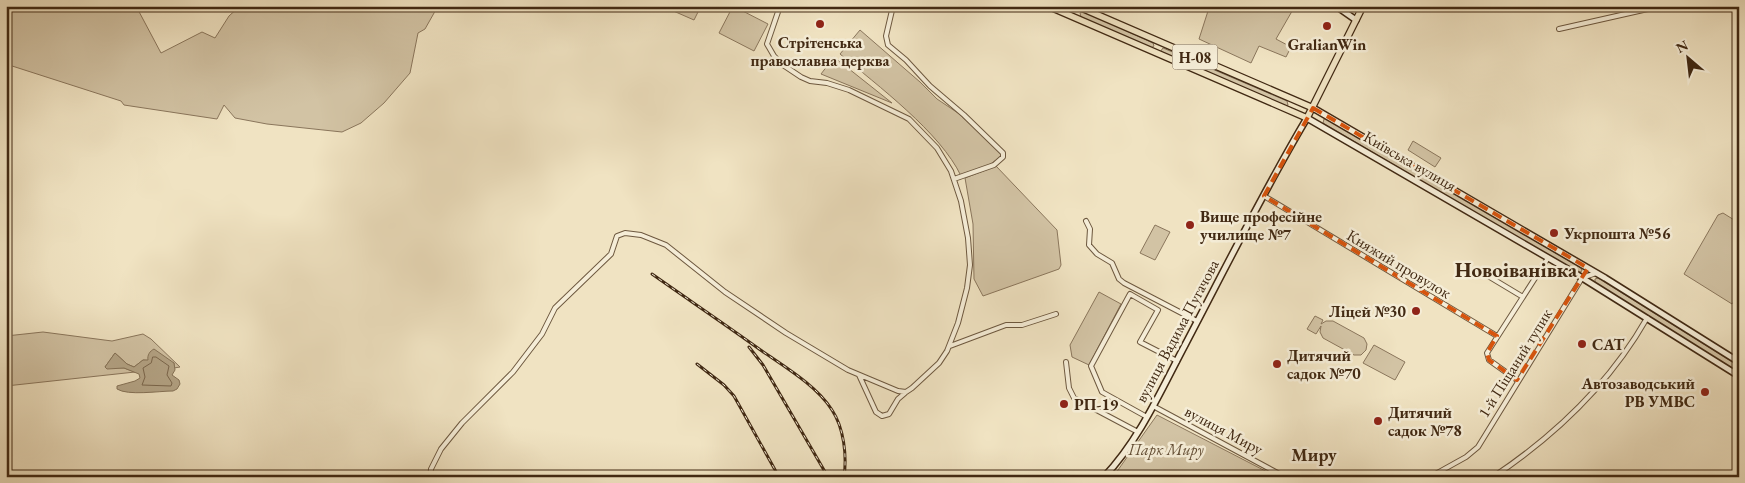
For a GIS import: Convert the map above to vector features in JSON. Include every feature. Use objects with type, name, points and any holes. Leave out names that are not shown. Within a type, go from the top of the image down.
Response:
[{"type":"main road","name":"Київська вулиця","points":[[1048,6],[1307,118],[1591,283],[1739,376]]},
{"type":"main road","points":[[1336,6],[1356,20]]},
{"type":"main road","name":"вулиця Вадима Пугачова","points":[[1104,477],[1124,454],[1153,406],[1264,196],[1313,108],[1363,6]]},
{"type":"main road","name":"Київська вулиця","points":[[1079,7],[1091,9],[1160,42],[1313,108],[1597,273],[1739,362]]},
{"type":"main road","points":[[1076,18],[1079,7]]},
{"type":"main road","points":[[1155,53],[1160,42]]},
{"type":"main road","points":[[1582,278],[1588,268]]},
{"type":"main road","points":[[1591,283],[1597,273]]},
{"type":"street","points":[[780,6],[767,44],[774,56],[783,65],[810,81],[827,83],[849,90],[909,119],[943,155],[954,179],[966,223],[970,265],[964,305],[950,346],[939,363],[898,399],[889,414],[882,416],[876,412],[859,376]]},
{"type":"street","points":[[893,6],[886,36],[888,45],[912,65],[930,86],[964,115],[1003,153],[1003,157],[994,165],[954,179]]},
{"type":"street","points":[[1559,29],[1661,6]]},
{"type":"street","name":"Княжий провулок","points":[[1264,196],[1497,336]]},
{"type":"street","points":[[1086,221],[1090,229],[1089,245],[1097,254],[1112,263],[1119,279],[1197,322]]},
{"type":"street","points":[[430,477],[431,469],[441,450],[462,423],[513,372],[542,334],[555,308],[611,254],[617,236],[625,233],[641,234],[666,245],[725,292],[786,333],[859,376],[898,391],[906,392]]},
{"type":"street","points":[[1518,380],[1488,360],[1488,353],[1548,258]]},
{"type":"street","points":[[1478,270],[1523,298]]},
{"type":"street","points":[[1582,278],[1597,273]]},
{"type":"street","name":"1-й Піщаний тупик","points":[[1430,477],[1473,452],[1582,278]]},
{"type":"street","points":[[1146,417],[1102,392],[1091,366],[1130,294],[1158,310],[1140,342],[1176,361]]},
{"type":"street","points":[[950,346],[1006,325],[1022,324],[1056,314]]},
{"type":"street","points":[[1493,477],[1536,445],[1578,409],[1623,357],[1647,318]]},
{"type":"street","points":[[1066,362],[1069,388],[1074,398],[1138,432]]},
{"type":"street","name":"вулиця Миру","points":[[1153,406],[1285,477]]},
{"type":"highlighted area","points":[[1313,108],[1588,268],[1517,380],[1489,360],[1487,353],[1497,336],[1264,196]]},
{"type":"green space","points":[[6,6],[136,6],[161,53],[202,32],[215,38],[229,16],[240,6],[438,6],[425,29],[418,33],[410,73],[384,103],[361,123],[342,132],[267,124],[235,118],[224,105],[217,119],[124,105],[121,101],[6,64]]},
{"type":"green space","points":[[662,6],[701,6],[694,20]]},
{"type":"green space","points":[[733,6],[768,24],[754,51],[719,33]]},
{"type":"green space","points":[[1198,6],[1295,6],[1276,39],[1291,47],[1286,57],[1259,46],[1251,63],[1199,39],[1208,11]]},
{"type":"green space","points":[[1083,11],[1153,43],[1154,46],[1151,48],[1081,17],[1080,13]]},
{"type":"green space","points":[[860,30],[937,99],[958,113],[1001,152],[1002,156],[989,165],[961,176],[952,160],[924,127],[907,110],[840,54]]},
{"type":"green space","points":[[1163,48],[1287,101],[1288,105],[1285,106],[1160,52]]},
{"type":"green space","points":[[834,57],[892,103],[821,74]]},
{"type":"green space","points":[[1327,118],[1581,268],[1582,271],[1578,273],[1323,123],[1324,119]]},
{"type":"green space","points":[[1413,141],[1441,158],[1435,167],[1408,150]]},
{"type":"green space","points":[[996,166],[1057,230],[1061,265],[1059,269],[983,296],[974,279],[973,224],[965,178]]},
{"type":"green space","points":[[1723,213],[1739,223],[1739,294],[1732,304],[1684,274],[1718,215]]},
{"type":"green space","points":[[1155,225],[1170,232],[1155,260],[1140,253]]},
{"type":"green space","points":[[1598,278],[1739,366],[1739,373],[1595,283],[1595,279]]},
{"type":"green space","points":[[1099,292],[1121,304],[1089,365],[1072,357],[1070,345]]},
{"type":"green space","points":[[1315,316],[1323,320],[1321,324],[1326,321],[1333,321],[1364,338],[1367,344],[1366,350],[1361,355],[1354,355],[1323,338],[1320,332],[1321,326],[1316,334],[1307,329]]},
{"type":"green space","points":[[43,332],[112,341],[143,334],[151,339],[180,367],[174,368],[174,363],[143,360],[134,367],[127,364],[115,353],[105,367],[124,368],[135,372],[6,386],[6,336]]},
{"type":"green space","points":[[1374,345],[1405,362],[1395,380],[1363,363]]},
{"type":"green space","name":"Парк Миру","points":[[1157,415],[1277,477],[1113,477]]},
{"type":"water","points":[[154,349],[174,363],[175,370],[172,375],[179,380],[180,384],[177,389],[173,391],[136,393],[117,389],[117,386],[140,378],[139,374],[124,368],[107,369],[105,367],[115,353],[127,364],[134,367],[143,360],[148,360],[149,353]]},
{"type":"railway","points":[[652,274],[790,370],[826,401],[836,417],[842,434],[845,451],[844,477]]},
{"type":"railway","points":[[749,347],[763,365],[828,477]]},
{"type":"railway","points":[[697,364],[724,385],[734,396],[779,477]]},
{"type":"place","name":"Стрітенська православна церква","points":[[820,24]]},
{"type":"place","name":"GralianWin","points":[[1327,26]]},
{"type":"place","name":"Вище професійне училище №7","points":[[1190,225]]},
{"type":"place","name":"Укрпошта №56","points":[[1554,233]]},
{"type":"place","name":"Ліцей №30","points":[[1416,311]]},
{"type":"place","name":"САТ","points":[[1582,344]]},
{"type":"place","name":"Дитячий садок №70","points":[[1277,364]]},
{"type":"place","name":"Автозаводський РВ УМВС","points":[[1705,392]]},
{"type":"place","name":"РП-19","points":[[1064,404]]},
{"type":"place","name":"Дитячий садок №78","points":[[1378,421]]},
{"type":"district","name":"Новоіванівка","points":[[1516,269]]},
{"type":"district","name":"Миру","points":[[1314,454]]}]
